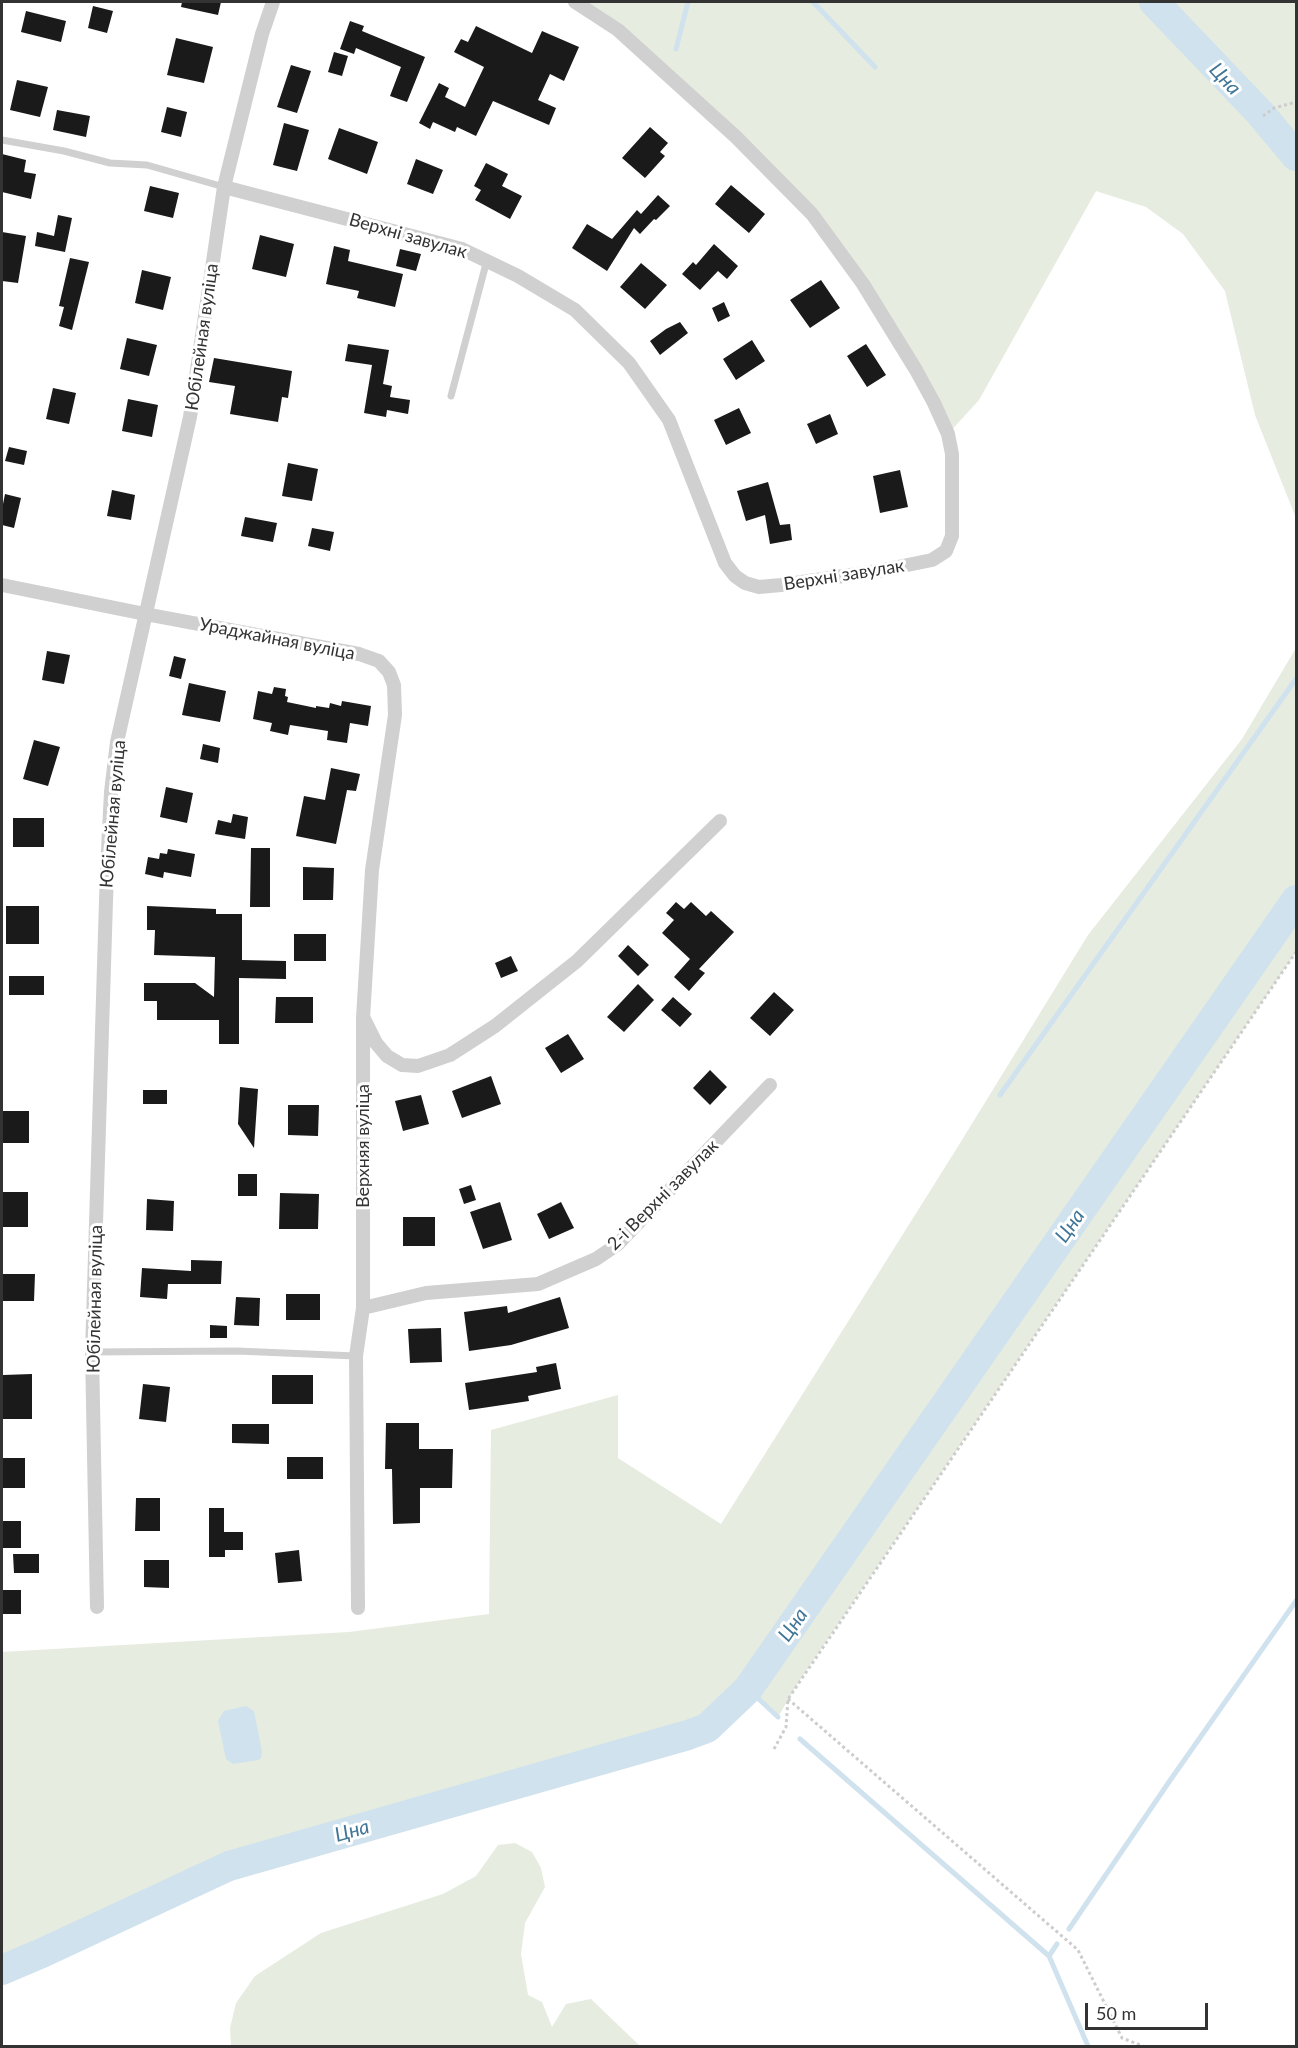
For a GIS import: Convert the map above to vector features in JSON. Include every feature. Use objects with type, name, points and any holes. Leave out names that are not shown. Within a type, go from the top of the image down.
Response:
[{"type":"street","name":"Юбілейная вуліца","points":[[98,1607],[92,1352],[106,881],[111,792],[117,742],[190,417],[224,187],[262,34],[273,2]]},
{"type":"street","name":"Верхні завулак","points":[[224,187],[462,249],[518,276],[575,310],[629,363],[669,420],[725,562],[735,576],[745,583],[759,586],[781,585],[878,571],[932,560],[946,551],[952,536],[952,454],[948,434],[920,378],[863,284],[812,214],[736,137],[618,30],[575,2]]},
{"type":"street","name":"Ураджайная вуліца","points":[[2,585],[359,654],[379,661],[389,672],[394,685]]},
{"type":"street","name":"Верхняя вуліца","points":[[358,1608],[356,1356],[363,1308],[363,1018],[372,870],[395,715],[394,685]]},
{"type":"street","points":[[363,1018],[376,1043],[387,1056],[402,1065],[418,1066],[450,1055],[495,1026],[577,961],[720,821]]},
{"type":"street","name":"2-і Верхні завулак","points":[[363,1308],[426,1293],[538,1284],[596,1259],[618,1245],[770,1085]]},
{"type":"lane","points":[[2,140],[64,151],[110,163],[147,165],[224,187]]},
{"type":"lane","points":[[452,396],[487,261]]},
{"type":"lane","points":[[92,1352],[237,1352],[356,1356]]},
{"type":"path","points":[[1263,116],[1274,108],[1296,102]]},
{"type":"path","points":[[774,1749],[786,1727],[788,1699],[1296,952]]},
{"type":"path","points":[[788,1699],[1078,1950],[1122,2038],[1143,2046]]},
{"type":"shaded area","points":[[575,2],[1296,2],[1296,518],[1255,415],[1225,291],[1183,234],[1146,207],[1096,191],[979,400],[948,434],[812,214],[736,137]]},
{"type":"shaded area","points":[[1296,648],[1296,952],[798,1683],[778,1717],[748,1690],[707,1728],[229,1866],[2,1970],[2,1652],[349,1632],[489,1614],[491,1430],[618,1395],[618,1458],[721,1524],[1088,935],[1242,739]]},
{"type":"shaded area","points":[[515,1843],[532,1852],[541,1868],[545,1887],[525,1923],[521,1954],[528,1995],[542,2002],[552,2027],[566,2004],[591,1999],[640,2046],[231,2046],[230,2028],[236,2003],[255,1976],[321,1933],[443,1894],[476,1876],[498,1845]]},
{"type":"water","points":[[246,1706],[254,1711],[262,1751],[261,1758],[233,1764],[226,1759],[218,1721],[224,1711]]},
{"type":"building","points":[[182,2],[221,2],[218,15],[181,7]]},
{"type":"building","points":[[93,6],[113,11],[107,33],[88,28]]},
{"type":"building","points":[[26,11],[66,21],[61,42],[21,32]]},
{"type":"building","points":[[350,21],[364,26],[362,31],[425,57],[407,102],[390,96],[401,67],[356,48],[354,54],[340,49]]},
{"type":"building","points":[[476,26],[532,53],[542,31],[579,47],[564,81],[550,74],[538,100],[556,108],[549,125],[493,101],[476,136],[457,127],[455,132],[433,122],[430,129],[419,123],[439,83],[449,88],[445,97],[465,107],[484,67],[454,52],[461,39],[468,42]]},
{"type":"building","points":[[176,38],[213,47],[204,83],[167,75]]},
{"type":"building","points":[[334,52],[348,56],[342,76],[328,72]]},
{"type":"building","points":[[291,65],[311,71],[297,113],[277,107]]},
{"type":"building","points":[[17,80],[48,87],[40,117],[10,110]]},
{"type":"building","points":[[167,107],[187,112],[181,137],[161,132]]},
{"type":"building","points":[[57,110],[90,116],[86,137],[53,130]]},
{"type":"building","points":[[284,123],[309,130],[297,171],[273,165]]},
{"type":"building","points":[[650,127],[668,143],[660,152],[665,156],[645,178],[622,158]]},
{"type":"building","points":[[339,128],[378,142],[367,174],[328,159]]},
{"type":"building","points":[[2,154],[26,160],[24,172],[36,174],[31,199],[2,192]]},
{"type":"building","points":[[416,159],[443,170],[433,194],[407,184]]},
{"type":"building","points":[[486,163],[508,174],[502,186],[522,196],[510,219],[475,200],[481,190],[474,186]]},
{"type":"building","points":[[731,185],[765,214],[749,233],[715,204]]},
{"type":"building","points":[[150,186],[179,193],[173,218],[144,211]]},
{"type":"building","points":[[658,195],[670,206],[640,234],[634,228],[607,271],[572,248],[587,224],[612,239],[637,210],[641,214]]},
{"type":"building","points":[[58,215],[72,218],[65,252],[35,246],[37,232],[54,236]]},
{"type":"building","points":[[2,232],[26,236],[18,283],[2,281]]},
{"type":"building","points":[[260,235],[294,244],[286,277],[252,269]]},
{"type":"building","points":[[714,244],[738,266],[727,279],[718,271],[700,290],[682,274],[693,262],[696,265]]},
{"type":"building","points":[[334,246],[350,250],[348,261],[403,274],[395,307],[357,298],[359,291],[326,284]]},
{"type":"building","points":[[400,249],[421,254],[416,271],[396,266]]},
{"type":"building","points":[[70,258],[89,262],[72,330],[59,326],[64,307],[59,306]]},
{"type":"building","points":[[641,263],[667,285],[645,309],[620,287]]},
{"type":"building","points":[[142,270],[171,277],[163,310],[135,303]]},
{"type":"building","points":[[821,280],[840,308],[810,328],[790,300]]},
{"type":"building","points":[[724,302],[730,316],[718,322],[712,308]]},
{"type":"building","points":[[680,322],[688,333],[660,355],[650,341]]},
{"type":"building","points":[[127,338],[157,345],[149,376],[120,369]]},
{"type":"building","points":[[752,340],[765,361],[736,380],[723,359]]},
{"type":"building","points":[[348,344],[389,350],[383,384],[392,386],[390,397],[410,400],[408,414],[387,410],[386,417],[364,413],[372,365],[345,361]]},
{"type":"building","points":[[866,344],[886,375],[867,387],[847,356]]},
{"type":"building","points":[[214,358],[292,371],[288,398],[282,397],[278,422],[230,414],[235,386],[209,382]]},
{"type":"building","points":[[53,388],[76,393],[69,424],[46,419]]},
{"type":"building","points":[[128,399],[158,405],[152,437],[122,431]]},
{"type":"building","points":[[739,408],[751,433],[726,445],[714,420]]},
{"type":"building","points":[[830,414],[838,434],[816,444],[807,424]]},
{"type":"building","points":[[9,447],[27,451],[24,465],[5,461]]},
{"type":"building","points":[[288,463],[318,469],[312,501],[282,496]]},
{"type":"building","points":[[900,470],[908,507],[880,513],[873,476]]},
{"type":"building","points":[[768,482],[780,525],[790,524],[792,540],[770,544],[765,515],[746,521],[737,491]]},
{"type":"building","points":[[112,490],[135,495],[131,520],[107,516]]},
{"type":"building","points":[[5,494],[21,498],[14,528],[2,525]]},
{"type":"building","points":[[245,517],[277,523],[273,542],[241,536]]},
{"type":"building","points":[[312,528],[334,532],[330,551],[308,546]]},
{"type":"building","points":[[47,651],[70,655],[64,684],[42,680]]},
{"type":"building","points":[[174,656],[186,659],[181,679],[169,676]]},
{"type":"building","points":[[189,683],[226,691],[220,722],[182,715]]},
{"type":"building","points":[[274,687],[286,689],[287,702],[316,708],[316,706],[329,708],[330,703],[341,706],[342,701],[371,706],[368,726],[350,723],[347,743],[327,740],[328,731],[290,725],[288,735],[270,731],[272,723],[253,719],[258,691],[272,694]]},
{"type":"building","points":[[34,740],[60,747],[48,786],[23,779]]},
{"type":"building","points":[[203,744],[220,748],[218,763],[200,759]]},
{"type":"building","points":[[331,768],[360,774],[356,791],[347,790],[336,844],[296,836],[304,796],[325,800]]},
{"type":"building","points":[[166,787],[193,793],[187,823],[160,817]]},
{"type":"building","points":[[233,814],[248,817],[245,839],[215,834],[218,820],[231,823]]},
{"type":"building","points":[[13,818],[44,818],[44,847],[13,847]]},
{"type":"building","points":[[251,848],[270,848],[270,907],[250,907]]},
{"type":"building","points":[[168,849],[195,854],[191,877],[164,872],[163,878],[145,874],[148,857],[159,859],[160,853],[167,854]]},
{"type":"building","points":[[303,867],[334,868],[333,900],[303,900]]},
{"type":"building","points":[[676,902],[684,909],[691,902],[706,916],[711,911],[734,932],[699,969],[705,973],[689,991],[674,977],[690,959],[662,933],[674,920],[666,913]]},
{"type":"building","points":[[6,906],[39,906],[39,944],[6,944]]},
{"type":"building","points":[[147,906],[216,909],[216,914],[242,914],[242,960],[286,961],[286,979],[239,978],[239,1044],[219,1044],[219,1020],[157,1020],[157,1001],[144,1001],[144,983],[195,983],[214,997],[215,957],[154,955],[155,930],[147,930]]},
{"type":"building","points":[[294,934],[326,934],[326,961],[294,961]]},
{"type":"building","points":[[628,945],[649,965],[638,976],[618,956]]},
{"type":"building","points":[[511,956],[518,971],[501,978],[495,963]]},
{"type":"building","points":[[9,976],[44,976],[44,995],[9,995]]},
{"type":"building","points":[[638,984],[654,1000],[624,1032],[607,1017]]},
{"type":"building","points":[[774,992],[794,1010],[770,1036],[750,1018]]},
{"type":"building","points":[[276,997],[313,997],[313,1023],[275,1023]]},
{"type":"building","points":[[673,997],[692,1014],[680,1027],[661,1010]]},
{"type":"building","points":[[568,1034],[584,1059],[561,1073],[545,1048]]},
{"type":"building","points":[[710,1070],[727,1087],[710,1105],[693,1088]]},
{"type":"building","points":[[491,1076],[501,1104],[462,1118],[452,1091]]},
{"type":"building","points":[[240,1087],[258,1089],[254,1148],[238,1124]]},
{"type":"building","points":[[143,1090],[167,1090],[167,1104],[143,1104]]},
{"type":"building","points":[[421,1095],[429,1124],[403,1131],[395,1101]]},
{"type":"building","points":[[288,1105],[319,1105],[318,1136],[288,1135]]},
{"type":"building","points":[[2,1111],[29,1111],[29,1143],[2,1143]]},
{"type":"building","points":[[238,1174],[257,1174],[257,1196],[238,1196]]},
{"type":"building","points":[[471,1185],[476,1200],[464,1204],[459,1189]]},
{"type":"building","points":[[2,1192],[28,1192],[28,1227],[2,1227]]},
{"type":"building","points":[[280,1193],[319,1194],[318,1229],[279,1229]]},
{"type":"building","points":[[147,1199],[174,1201],[173,1231],[146,1230]]},
{"type":"building","points":[[500,1202],[512,1240],[483,1249],[470,1212]]},
{"type":"building","points":[[561,1202],[574,1228],[549,1239],[537,1214]]},
{"type":"building","points":[[403,1217],[435,1217],[435,1246],[403,1246]]},
{"type":"building","points":[[191,1260],[222,1261],[221,1284],[168,1284],[167,1299],[140,1297],[142,1268],[191,1271]]},
{"type":"building","points":[[2,1274],[35,1274],[34,1301],[2,1301]]},
{"type":"building","points":[[286,1294],[320,1294],[320,1320],[286,1320]]},
{"type":"building","points":[[236,1297],[260,1298],[259,1326],[234,1325]]},
{"type":"building","points":[[560,1297],[569,1328],[511,1345],[469,1351],[464,1312],[507,1306],[508,1313]]},
{"type":"building","points":[[210,1325],[227,1326],[227,1338],[210,1338]]},
{"type":"building","points":[[441,1328],[442,1362],[410,1363],[408,1329]]},
{"type":"building","points":[[556,1363],[561,1389],[528,1396],[529,1401],[469,1410],[465,1383],[537,1372],[536,1367]]},
{"type":"building","points":[[32,1374],[32,1419],[3,1419],[3,1375]]},
{"type":"building","points":[[272,1375],[313,1375],[313,1404],[272,1404]]},
{"type":"building","points":[[143,1384],[170,1387],[166,1422],[139,1419]]},
{"type":"building","points":[[386,1423],[419,1423],[419,1449],[453,1449],[452,1488],[420,1488],[420,1523],[393,1524],[392,1469],[385,1469]]},
{"type":"building","points":[[232,1424],[269,1424],[269,1444],[232,1443]]},
{"type":"building","points":[[287,1457],[323,1457],[323,1479],[287,1479]]},
{"type":"building","points":[[2,1458],[25,1458],[25,1488],[2,1488]]},
{"type":"building","points":[[136,1498],[160,1498],[160,1531],[135,1531]]},
{"type":"building","points":[[209,1508],[224,1508],[224,1532],[243,1532],[243,1550],[225,1550],[225,1557],[209,1557]]},
{"type":"building","points":[[2,1521],[21,1521],[21,1548],[2,1548]]},
{"type":"building","points":[[299,1550],[302,1581],[278,1583],[275,1553]]},
{"type":"building","points":[[13,1554],[39,1554],[39,1573],[14,1573]]},
{"type":"building","points":[[144,1560],[169,1560],[169,1588],[144,1587]]},
{"type":"building","points":[[2,1590],[21,1590],[21,1614],[2,1614]]},
{"type":"waterway","points":[[676,49],[688,2]]},
{"type":"waterway","points":[[813,2],[875,67]]},
{"type":"waterway","name":"Цна","points":[[1154,2],[1260,113],[1296,156]]},
{"type":"waterway","points":[[1000,1095],[1296,679]]},
{"type":"waterway","name":"Цна","points":[[2,1970],[229,1866],[707,1728],[748,1689],[1296,900]]},
{"type":"waterway","points":[[1069,1929],[1296,1601]]},
{"type":"waterway","points":[[748,1689],[778,1717]]},
{"type":"waterway","points":[[800,1739],[1049,1956],[1088,2046]]},
{"type":"waterway","points":[[1049,1956],[1057,1944]]}]
